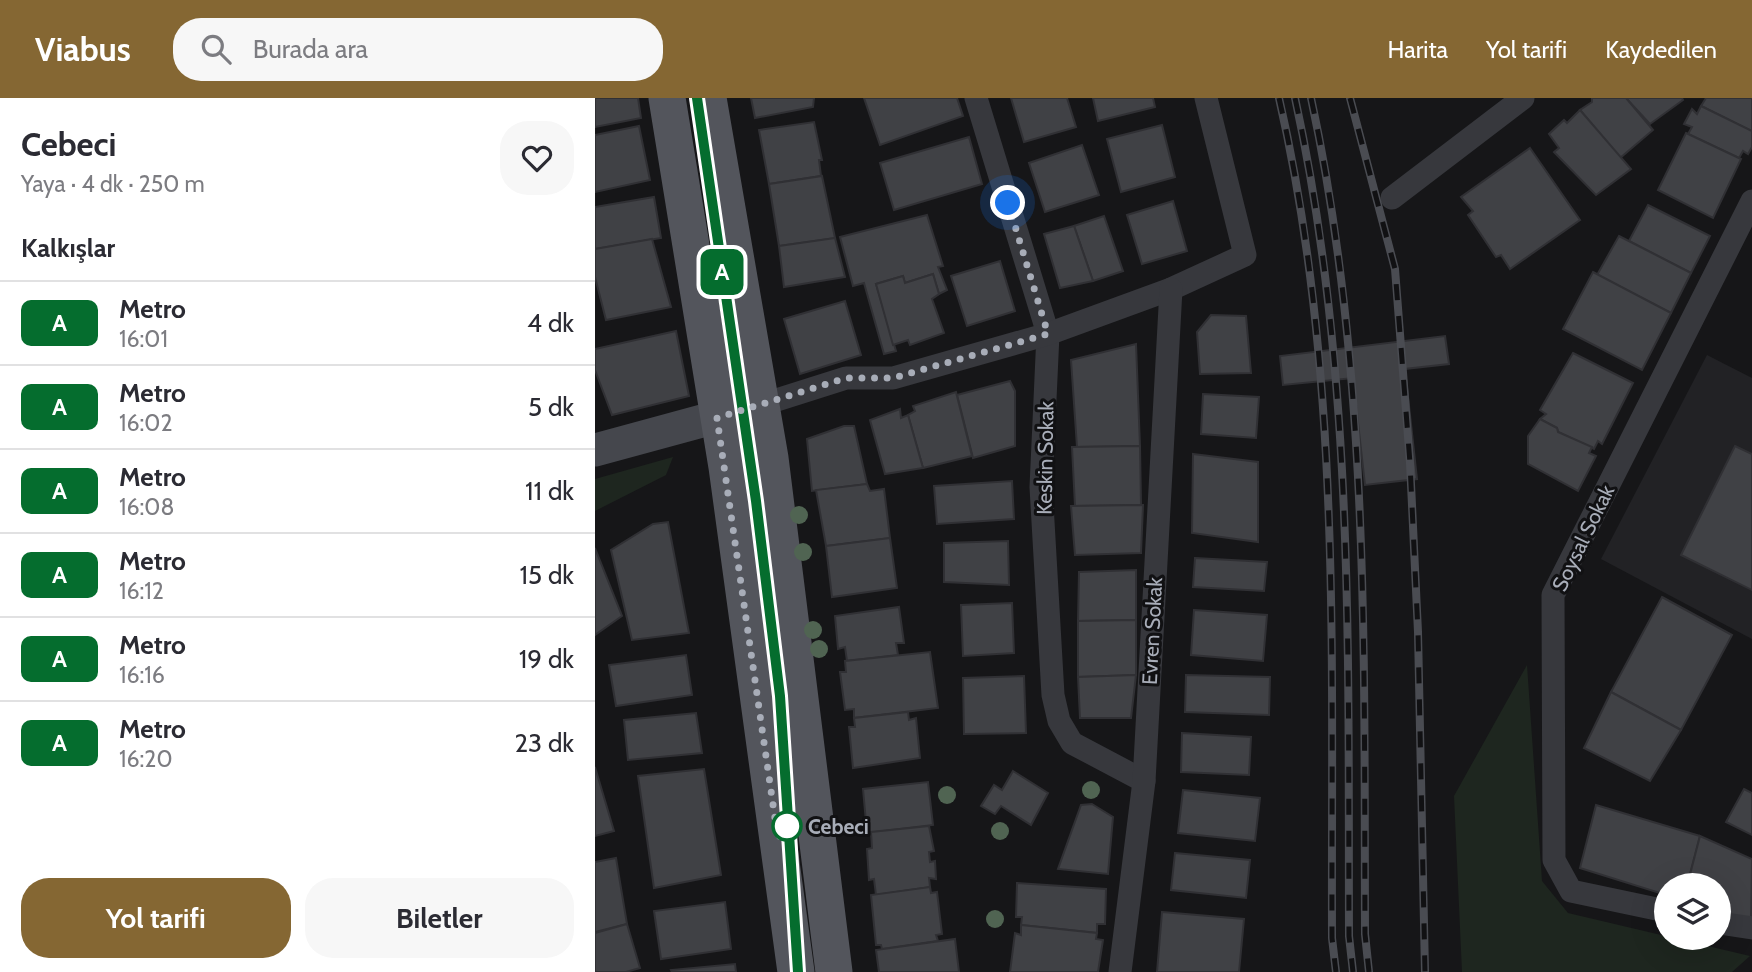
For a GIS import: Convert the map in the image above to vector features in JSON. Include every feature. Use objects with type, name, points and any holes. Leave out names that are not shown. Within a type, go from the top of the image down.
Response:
[{"type":"main road","points":[[667,98],[717,418],[796,972]]},
{"type":"main road","points":[[708,98],[761,405],[834,972]]},
{"type":"street","name":"Keskin Sokak","points":[[976,98],[1048,334],[1041,487],[1053,695],[1059,720],[1072,743],[1144,781]]},
{"type":"street","points":[[595,450],[717,418],[846,378],[893,378],[1048,334],[1171,289],[1245,255],[1206,98]]},
{"type":"street","points":[[1392,198],[1523,98]]},
{"type":"street","name":"Soysal Sokak","points":[[1654,908],[1571,891],[1554,860],[1553,595],[1752,201]]},
{"type":"street","name":"Evren Sokak","points":[[1120,972],[1144,781],[1171,289]]},
{"type":"street","points":[[1731,925],[1752,928]]},
{"type":"shaded area","points":[[1707,355],[1752,378],[1752,639],[1601,559]]},
{"type":"shaded area","points":[[673,457],[666,475],[595,511],[595,479]]},
{"type":"shaded area","points":[[1527,665],[1542,881],[1568,913],[1654,933],[1654,950],[1725,950],[1750,956],[1732,972],[1462,972],[1454,796]]},
{"type":"building","points":[[595,98],[638,98],[641,118],[595,127]]},
{"type":"building","points":[[751,98],[814,98],[813,107],[755,118]]},
{"type":"building","points":[[864,98],[957,98],[963,116],[880,145]]},
{"type":"building","points":[[1011,98],[1067,98],[1076,127],[1024,142]]},
{"type":"building","points":[[1093,98],[1153,98],[1155,107],[1098,121]]},
{"type":"building","points":[[1592,98],[1626,98],[1653,130],[1620,158],[1580,110],[1592,102]]},
{"type":"building","points":[[1626,98],[1682,98],[1683,100],[1650,124]]},
{"type":"building","points":[[1706,98],[1752,98],[1752,131],[1701,106]]},
{"type":"building","points":[[1701,106],[1752,131],[1752,147],[1748,154],[1743,151],[1739,158],[1688,134],[1692,127],[1684,124],[1692,109],[1697,114]]},
{"type":"building","points":[[1580,110],[1631,169],[1596,195],[1554,152],[1559,148],[1549,134],[1564,120],[1567,123]]},
{"type":"building","points":[[814,122],[822,160],[819,160],[821,176],[769,184],[759,130]]},
{"type":"building","points":[[1162,125],[1175,177],[1121,192],[1107,139]]},
{"type":"building","points":[[639,126],[650,180],[595,192],[595,135]]},
{"type":"building","points":[[1686,133],[1741,159],[1713,218],[1658,190]]},
{"type":"building","points":[[969,137],[982,184],[894,210],[880,163]]},
{"type":"building","points":[[1082,145],[1099,195],[1045,212],[1029,163]]},
{"type":"building","points":[[1530,148],[1580,220],[1510,269],[1501,255],[1496,257],[1468,215],[1473,211],[1461,197]]},
{"type":"building","points":[[822,176],[835,238],[779,246],[769,184]]},
{"type":"building","points":[[654,197],[661,238],[595,249],[595,207]]},
{"type":"building","points":[[1173,201],[1187,251],[1142,264],[1127,215]]},
{"type":"building","points":[[1648,205],[1710,236],[1691,273],[1629,241]]},
{"type":"building","points":[[927,215],[943,266],[938,267],[947,290],[939,294],[933,274],[905,283],[903,276],[876,284],[896,351],[884,354],[864,283],[853,286],[840,237]]},
{"type":"building","points":[[1104,216],[1123,271],[1093,281],[1074,226]]},
{"type":"building","points":[[1074,226],[1093,281],[1060,288],[1044,234]]},
{"type":"building","points":[[1619,236],[1691,273],[1671,313],[1597,275]]},
{"type":"building","points":[[835,238],[845,277],[784,287],[779,246]]},
{"type":"building","points":[[652,239],[671,307],[606,320],[595,277],[595,249]]},
{"type":"building","points":[[1000,261],[1015,311],[967,326],[951,276]]},
{"type":"building","points":[[1593,272],[1671,313],[1642,370],[1563,329]]},
{"type":"building","points":[[933,274],[939,294],[932,299],[944,333],[910,345],[908,340],[893,345],[876,284],[903,276],[905,283]]},
{"type":"building","points":[[845,301],[861,355],[800,374],[784,319]]},
{"type":"building","points":[[1211,315],[1246,316],[1251,373],[1200,374],[1197,332]]},
{"type":"building","points":[[676,331],[689,396],[612,415],[595,370],[595,349]]},
{"type":"building","points":[[1445,336],[1449,364],[1405,369],[1417,479],[1365,485],[1353,378],[1283,385],[1280,356]]},
{"type":"building","points":[[1136,344],[1140,446],[1077,447],[1071,360]]},
{"type":"building","points":[[1573,353],[1633,383],[1602,444],[1598,441],[1594,449],[1558,432],[1557,428],[1540,419],[1546,414],[1540,410]]},
{"type":"building","points":[[1010,381],[1015,391],[1015,446],[973,458],[957,395]]},
{"type":"building","points":[[956,392],[972,456],[923,468],[908,415],[915,411],[913,406]]},
{"type":"building","points":[[1203,394],[1259,397],[1256,438],[1201,434]]},
{"type":"building","points":[[900,409],[901,418],[908,415],[923,468],[885,474],[870,420]]},
{"type":"building","points":[[1540,419],[1557,428],[1558,432],[1592,447],[1589,453],[1596,456],[1578,491],[1528,464],[1528,436]]},
{"type":"building","points":[[844,426],[854,426],[867,484],[812,491],[807,439]]},
{"type":"building","points":[[1140,446],[1141,505],[1075,506],[1072,447]]},
{"type":"building","points":[[1735,446],[1752,454],[1752,590],[1681,555]]},
{"type":"building","points":[[1193,454],[1258,462],[1258,542],[1192,533]]},
{"type":"building","points":[[1012,481],[1014,519],[937,524],[934,486]]},
{"type":"building","points":[[867,484],[870,491],[884,489],[890,538],[826,546],[816,490]]},
{"type":"building","points":[[1143,505],[1141,553],[1075,555],[1071,506]]},
{"type":"building","points":[[668,522],[689,633],[632,640],[611,550],[653,524]]},
{"type":"building","points":[[890,538],[897,588],[832,597],[826,546]]},
{"type":"building","points":[[1008,541],[1009,585],[944,582],[944,543]]},
{"type":"building","points":[[595,548],[622,616],[595,635]]},
{"type":"building","points":[[1195,558],[1267,562],[1264,591],[1193,587]]},
{"type":"building","points":[[1136,570],[1136,620],[1078,621],[1079,572]]},
{"type":"building","points":[[1662,597],[1732,635],[1681,730],[1611,692]]},
{"type":"building","points":[[1012,603],[1014,653],[963,656],[961,605]]},
{"type":"building","points":[[899,607],[904,643],[896,643],[898,655],[847,661],[845,647],[838,649],[835,616]]},
{"type":"building","points":[[1194,610],[1267,615],[1263,661],[1191,655]]},
{"type":"building","points":[[1136,620],[1136,675],[1078,677],[1078,621]]},
{"type":"building","points":[[930,652],[938,708],[854,718],[854,709],[845,710],[840,672],[846,672],[845,661]]},
{"type":"building","points":[[686,655],[692,695],[616,706],[609,665]]},
{"type":"building","points":[[1136,675],[1131,718],[1080,718],[1078,677]]},
{"type":"building","points":[[1186,675],[1270,677],[1269,715],[1185,712]]},
{"type":"building","points":[[1024,676],[1026,733],[964,734],[963,678]]},
{"type":"building","points":[[1611,692],[1681,730],[1650,781],[1584,748]]},
{"type":"building","points":[[908,712],[909,720],[916,718],[920,758],[853,768],[849,727],[855,727],[854,718]]},
{"type":"building","points":[[696,713],[702,753],[628,760],[624,720]]},
{"type":"building","points":[[1182,733],[1251,737],[1249,775],[1181,772]]},
{"type":"building","points":[[595,767],[614,831],[595,836]]},
{"type":"building","points":[[704,769],[721,875],[654,888],[638,776]]},
{"type":"building","points":[[1013,771],[1048,793],[1031,825],[1001,806],[995,814],[981,806],[994,785],[1002,790]]},
{"type":"building","points":[[928,782],[933,825],[867,833],[863,789]]},
{"type":"building","points":[[1744,789],[1752,793],[1752,835],[1726,822]]},
{"type":"building","points":[[1183,790],[1260,798],[1255,841],[1178,833]]},
{"type":"building","points":[[1092,804],[1113,817],[1108,874],[1058,869],[1081,805]]},
{"type":"building","points":[[1596,805],[1700,836],[1690,873],[1654,873],[1654,891],[1580,868]]},
{"type":"building","points":[[929,826],[934,851],[929,852],[930,862],[935,861],[936,879],[929,878],[930,887],[876,895],[874,879],[869,880],[867,849],[872,848],[871,832]]},
{"type":"building","points":[[1700,836],[1752,859],[1751,921],[1731,915],[1731,873],[1690,873]]},
{"type":"building","points":[[1175,853],[1250,860],[1246,898],[1171,890]]},
{"type":"building","points":[[616,858],[627,924],[595,932],[595,862]]},
{"type":"building","points":[[1017,883],[1106,889],[1105,924],[1097,924],[1097,933],[1021,925],[1022,917],[1016,917]]},
{"type":"building","points":[[930,887],[931,893],[937,892],[942,934],[936,935],[938,941],[882,949],[881,945],[876,945],[871,895]]},
{"type":"building","points":[[725,902],[731,949],[661,959],[654,911]]},
{"type":"building","points":[[1162,912],[1244,919],[1239,972],[1157,972]]},
{"type":"building","points":[[627,924],[640,968],[626,972],[595,972],[595,933]]},
{"type":"building","points":[[1021,925],[1097,933],[1096,939],[1103,940],[1098,972],[1010,972],[1015,933],[1021,935]]},
{"type":"building","points":[[955,939],[959,972],[879,972],[876,950]]},
{"type":"building","points":[[735,964],[736,972],[671,970]]},
{"type":"railway","points":[[1279,98],[1299,201],[1314,305],[1323,410],[1329,516],[1332,938],[1336,972]]},
{"type":"railway","points":[[1295,98],[1315,201],[1329,305],[1338,410],[1347,620],[1349,936],[1353,972]]},
{"type":"railway","points":[[1311,98],[1330,201],[1354,409],[1363,619],[1365,934],[1369,972]]},
{"type":"railway","points":[[1350,98],[1395,269],[1410,463],[1418,632],[1425,972]]},
{"type":"metro line","name":"A","points":[[697,98],[756,501],[780,696],[798,972]]},
{"type":"place","name":"Cebeci","points":[[787,826]]},
{"type":"route","points":[[787,826],[778,839],[727,467],[717,418],[846,378],[893,378],[1048,334],[1008,203]]}]
